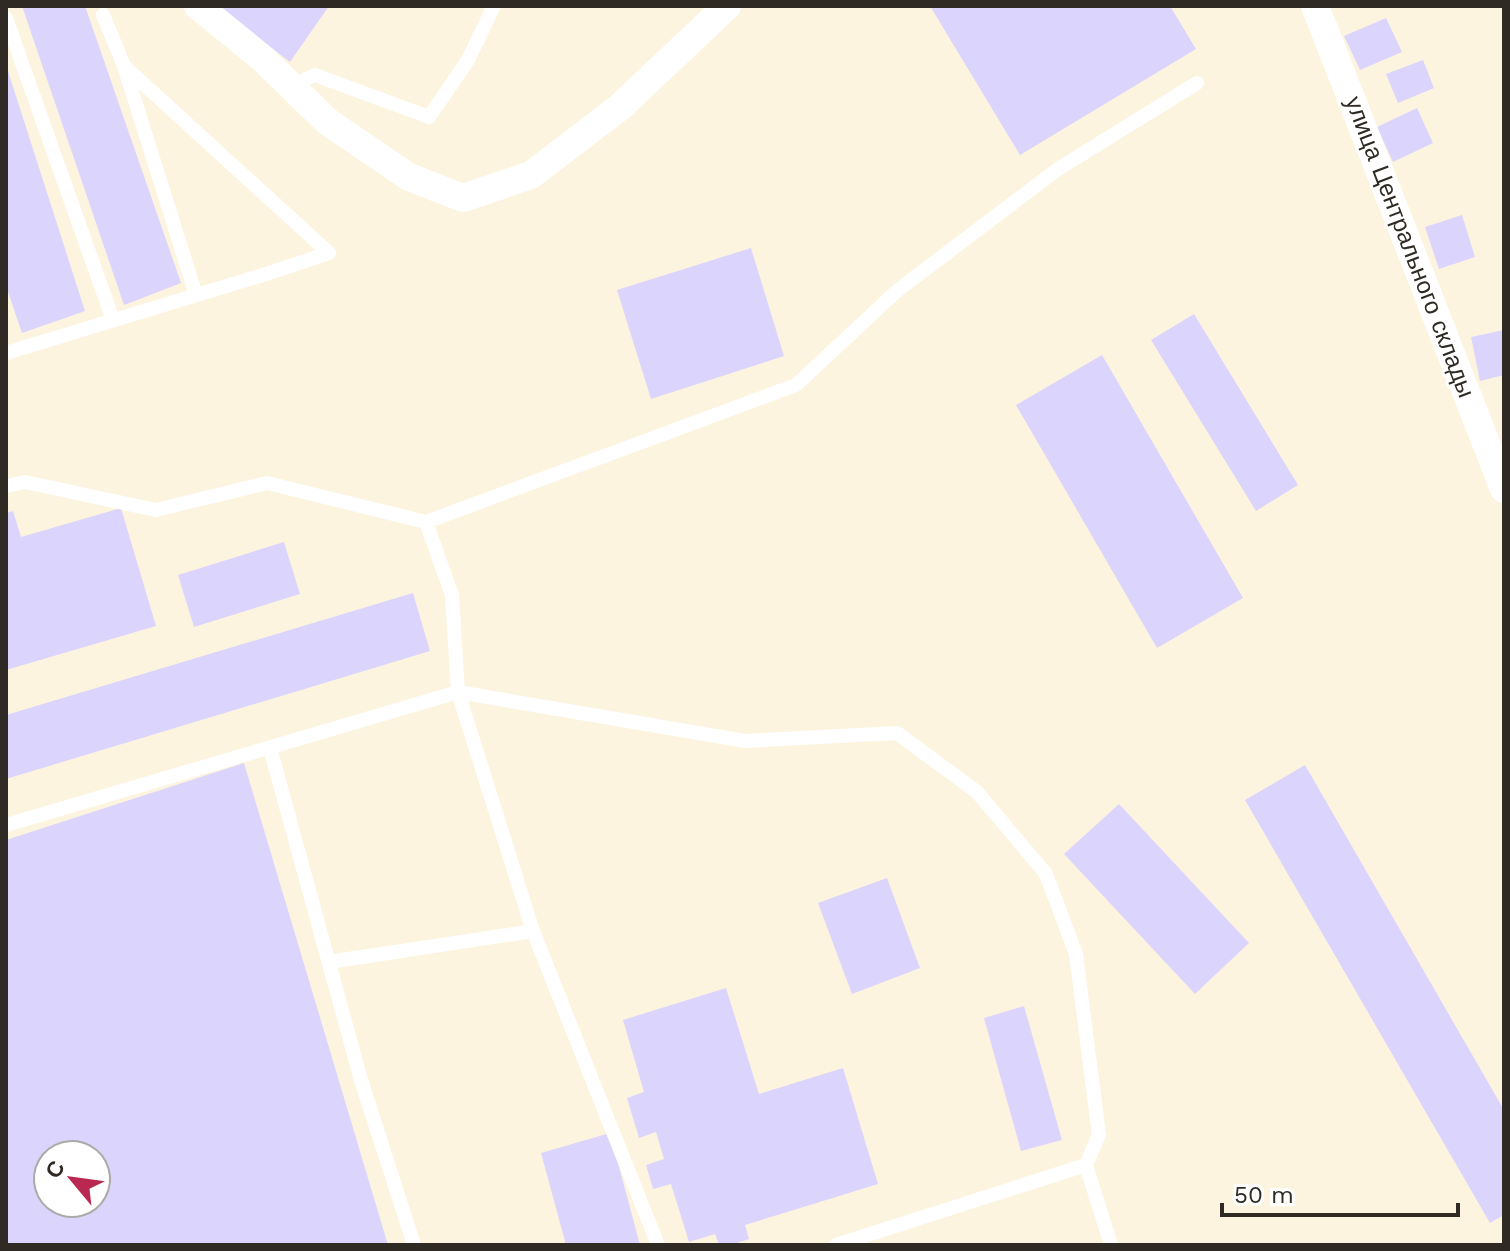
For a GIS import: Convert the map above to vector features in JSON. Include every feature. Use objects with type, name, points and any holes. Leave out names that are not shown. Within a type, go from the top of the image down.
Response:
[{"type":"street","points":[[198,6],[262,58],[328,122],[409,177],[463,198],[531,175],[620,107],[727,6]]},
{"type":"street","name":"улица Центрального склады","points":[[1315,6],[1504,489]]},
{"type":"lane","points":[[291,86],[315,75],[429,117],[468,60],[494,6]]},
{"type":"lane","points":[[103,15],[124,66],[196,295]]},
{"type":"lane","points":[[6,18],[113,320]]},
{"type":"lane","points":[[7,349],[113,320],[329,253],[124,66]]},
{"type":"lane","points":[[6,486],[25,482],[156,510],[267,483],[426,522],[796,385],[898,290],[1058,169],[1197,83]]},
{"type":"lane","points":[[426,522],[452,595],[458,692],[533,931],[658,1245]]},
{"type":"lane","points":[[6,825],[458,692],[745,741],[897,733],[977,792],[1046,874],[1076,954],[1099,1135],[1086,1165],[1111,1245]]},
{"type":"lane","points":[[270,748],[361,1080],[414,1245]]},
{"type":"lane","points":[[329,962],[533,931]]},
{"type":"lane","points":[[836,1245],[1086,1165]]},
{"type":"building","points":[[22,6],[85,6],[181,283],[124,305]]},
{"type":"building","points":[[216,6],[329,6],[290,62]]},
{"type":"building","points":[[930,6],[1170,6],[1196,49],[1020,155]]},
{"type":"building","points":[[1386,18],[1402,52],[1360,70],[1344,36]]},
{"type":"building","points":[[1423,60],[1434,88],[1398,103],[1386,74]]},
{"type":"building","points":[[7,68],[85,311],[22,333],[6,286]]},
{"type":"building","points":[[1417,108],[1433,143],[1393,162],[1377,127]]},
{"type":"building","points":[[1462,215],[1475,257],[1439,269],[1425,227]]},
{"type":"building","points":[[751,248],[784,356],[651,399],[617,290]]},
{"type":"building","points":[[1194,314],[1298,485],[1256,511],[1151,340]]},
{"type":"building","points":[[1504,330],[1504,375],[1480,381],[1471,337]]},
{"type":"building","points":[[1102,355],[1243,598],[1157,648],[1016,405]]},
{"type":"building","points":[[121,508],[156,626],[6,670],[6,513],[13,511],[21,537]]},
{"type":"building","points":[[284,542],[300,594],[194,627],[178,575]]},
{"type":"building","points":[[413,593],[430,651],[6,779],[6,715]]},
{"type":"building","points":[[244,763],[388,1245],[6,1245],[6,840]]},
{"type":"building","points":[[1305,765],[1504,1110],[1504,1215],[1490,1223],[1245,800]]},
{"type":"building","points":[[1119,804],[1249,943],[1195,994],[1064,854]]},
{"type":"building","points":[[887,878],[920,968],[852,994],[818,903]]},
{"type":"building","points":[[726,988],[759,1094],[843,1068],[878,1184],[745,1225],[749,1239],[719,1245],[715,1234],[689,1242],[671,1184],[653,1189],[646,1165],[664,1159],[656,1132],[639,1138],[627,1098],[644,1092],[623,1020]]},
{"type":"building","points":[[1024,1006],[1062,1140],[1021,1151],[984,1018]]},
{"type":"building","points":[[610,1133],[640,1245],[566,1245],[541,1153]]}]
